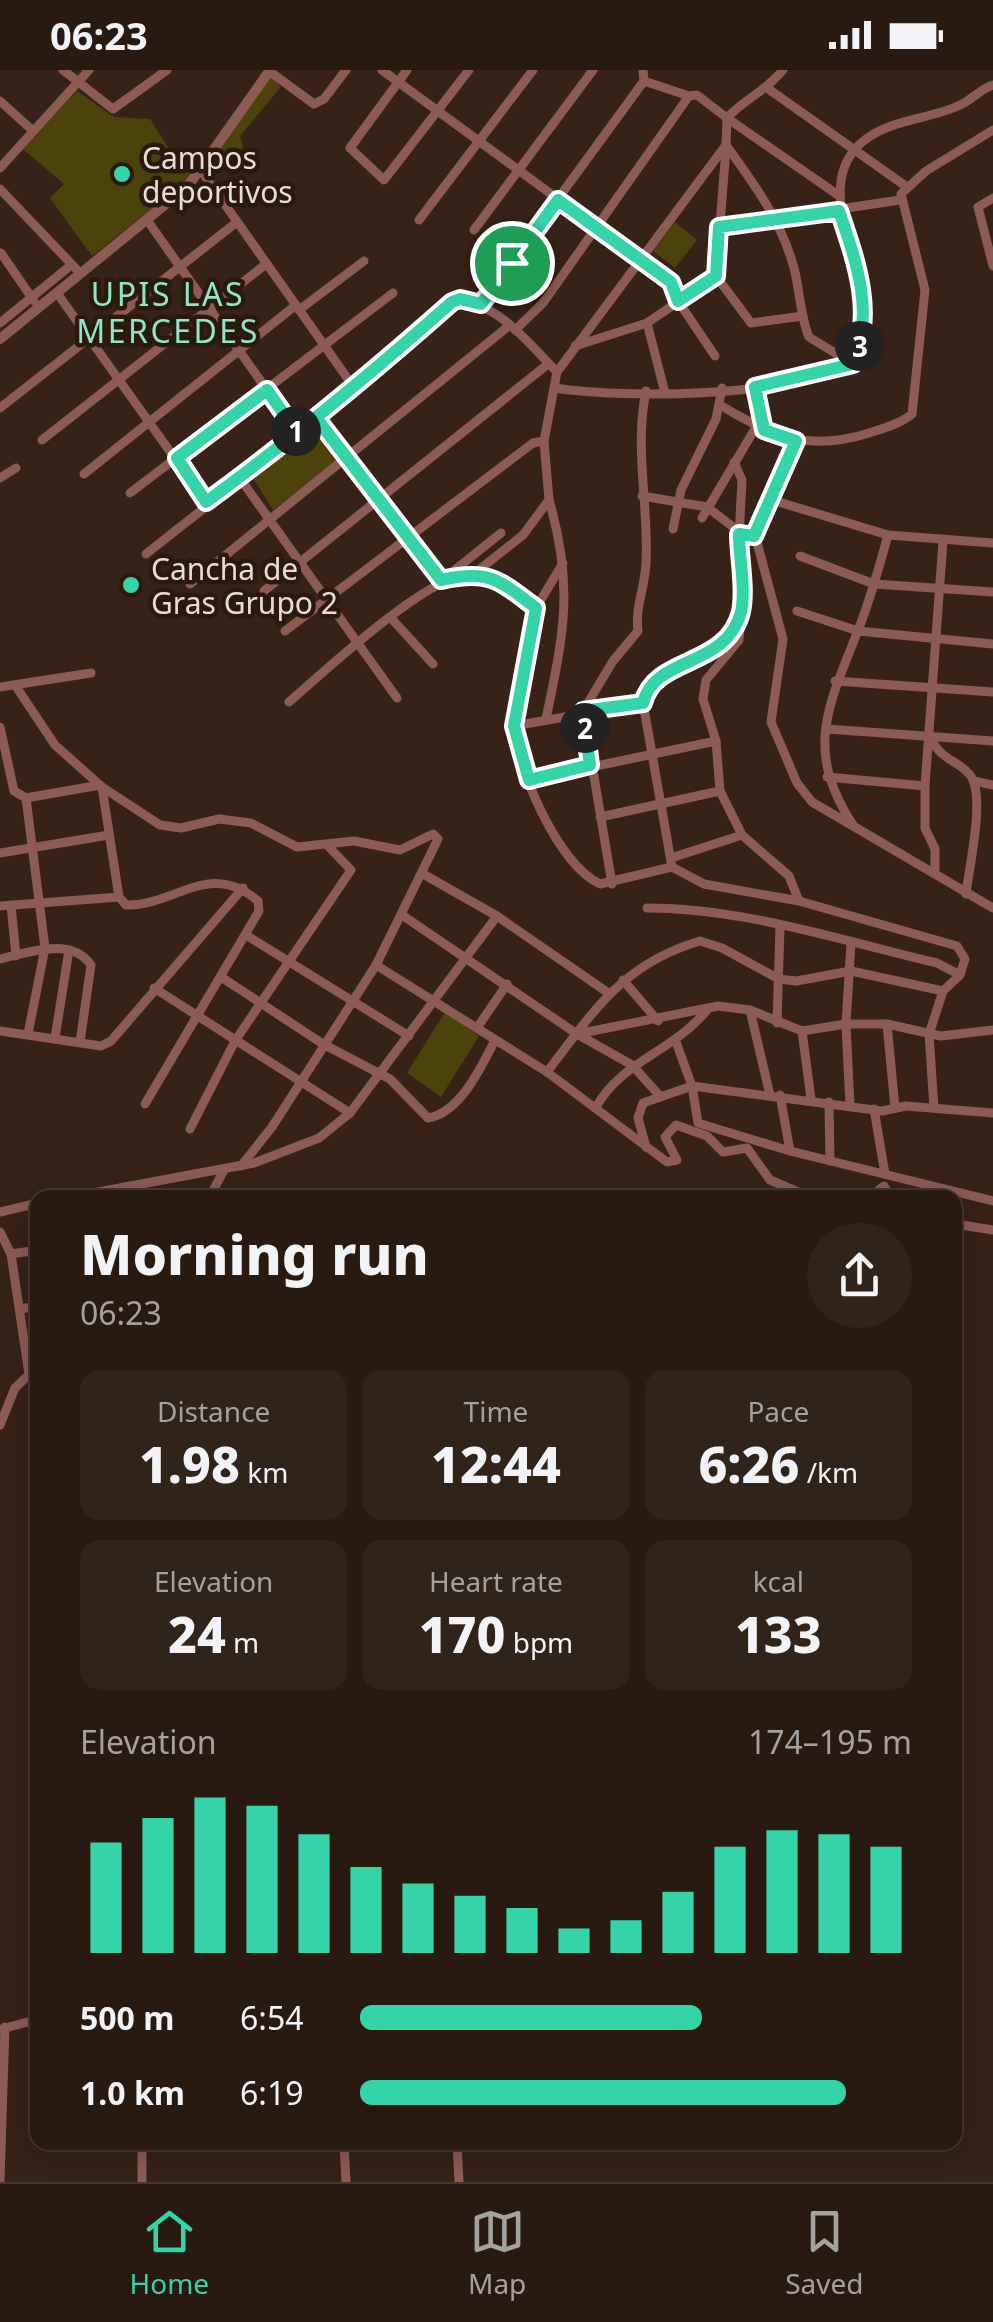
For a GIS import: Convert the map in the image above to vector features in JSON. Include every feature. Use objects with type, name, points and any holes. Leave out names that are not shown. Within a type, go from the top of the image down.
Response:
[{"type":"street","points":[[63,70],[117,109],[167,70]]},
{"type":"street","points":[[0,168],[31,129],[89,70]]},
{"type":"street","points":[[0,339],[31,306],[75,270],[181,192],[270,70],[317,104],[346,70]]},
{"type":"street","points":[[382,70],[671,282],[678,301],[716,356]]},
{"type":"street","points":[[407,70],[350,148],[380,179],[390,177],[469,70]]},
{"type":"street","points":[[418,220],[532,70]]},
{"type":"street","points":[[474,230],[593,70]]},
{"type":"street","points":[[783,70],[768,88],[739,105],[727,118],[716,276],[750,323],[803,316]]},
{"type":"street","points":[[481,304],[643,75],[688,96],[697,95],[838,195]]},
{"type":"street","points":[[853,364],[862,343],[864,308],[854,254],[839,211],[841,174],[854,152],[872,135],[962,104],[993,85]]},
{"type":"street","points":[[768,88],[907,187]]},
{"type":"street","points":[[190,584],[542,303],[688,96]]},
{"type":"street","points":[[0,101],[31,129]]},
{"type":"street","points":[[720,405],[760,428],[796,441],[842,442],[899,422],[916,408],[924,290],[900,200],[907,187],[993,130]]},
{"type":"street","points":[[726,145],[756,183],[776,221],[793,264],[809,337],[853,364]]},
{"type":"street","points":[[546,719],[567,606],[564,562],[549,500],[544,441],[556,372],[726,145]]},
{"type":"street","points":[[200,169],[354,388]]},
{"type":"street","points":[[0,189],[75,270]]},
{"type":"street","points":[[993,198],[980,202],[978,207],[990,241],[993,266]]},
{"type":"street","points":[[719,227],[900,200]]},
{"type":"street","points":[[148,220],[298,434]]},
{"type":"street","points":[[0,408],[237,222]]},
{"type":"street","points":[[1,252],[31,306]]},
{"type":"street","points":[[84,474],[239,349],[364,261]]},
{"type":"street","points":[[42,440],[266,264]]},
{"type":"street","points":[[0,323],[57,293],[75,270]]},
{"type":"street","points":[[573,346],[647,323],[716,276]]},
{"type":"street","points":[[57,293],[206,502]]},
{"type":"street","points":[[130,493],[393,293]]},
{"type":"street","points":[[146,554],[206,502],[317,419],[452,302],[460,299],[481,304],[513,327],[556,372]]},
{"type":"street","points":[[647,323],[665,393]]},
{"type":"street","points":[[264,591],[548,364]]},
{"type":"street","points":[[554,388],[665,393],[755,387],[853,364]]},
{"type":"street","points":[[702,518],[734,462],[760,428],[755,387]]},
{"type":"street","points":[[674,529],[689,468],[720,405],[722,388]]},
{"type":"street","points":[[612,884],[583,711],[614,660],[638,631],[636,602],[646,564],[641,427],[646,391]]},
{"type":"street","points":[[317,419],[441,580]]},
{"type":"street","points":[[285,631],[533,443],[544,441]]},
{"type":"street","points":[[796,441],[754,536],[783,638],[771,722],[796,783],[812,802],[935,870],[966,894],[993,908]]},
{"type":"street","points":[[734,462],[742,480],[739,640],[706,680],[703,700],[716,741],[720,790],[742,835],[788,876],[799,900]]},
{"type":"street","points":[[0,478],[16,468]]},
{"type":"street","points":[[239,478],[397,698]]},
{"type":"street","points":[[642,496],[707,507],[739,534],[754,536]]},
{"type":"street","points":[[441,580],[474,572],[522,535],[549,500]]},
{"type":"street","points":[[772,500],[888,535],[993,544]]},
{"type":"street","points":[[289,702],[358,643],[501,534]]},
{"type":"street","points":[[853,825],[827,777],[827,729],[834,681],[858,631],[888,535]]},
{"type":"street","points":[[935,870],[936,849],[925,828],[924,786],[944,541]]},
{"type":"street","points":[[800,556],[874,584],[993,592]]},
{"type":"street","points":[[564,562],[536,608],[514,726],[529,780],[570,860],[592,880],[612,884],[742,835]]},
{"type":"street","points":[[474,572],[499,580],[536,608]]},
{"type":"street","points":[[741,611],[714,651],[691,664],[667,670],[646,692],[643,703],[671,862],[704,884],[799,900],[958,946],[965,959],[960,975],[943,991],[929,1034],[934,1108]]},
{"type":"street","points":[[797,611],[858,631],[993,644]]},
{"type":"street","points":[[391,618],[433,664]]},
{"type":"street","points":[[0,687],[90,673]]},
{"type":"street","points":[[834,681],[993,692]]},
{"type":"street","points":[[15,685],[55,745],[101,786],[160,826],[181,828],[219,820],[251,822],[297,847],[354,841],[400,850],[432,834],[439,842],[376,965],[272,1127],[240,1166]]},
{"type":"street","points":[[514,726],[643,703]]},
{"type":"street","points":[[0,727],[14,791],[26,798],[101,786]]},
{"type":"street","points":[[827,729],[993,742]]},
{"type":"street","points":[[928,736],[940,756],[968,771],[978,794],[966,894]]},
{"type":"street","points":[[529,780],[716,741]]},
{"type":"street","points":[[827,777],[924,786]]},
{"type":"street","points":[[974,781],[993,784]]},
{"type":"street","points":[[101,786],[119,897],[130,907],[210,882],[244,888],[258,901],[260,911],[145,1104]]},
{"type":"street","points":[[600,817],[720,790]]},
{"type":"street","points":[[26,798],[44,948],[28,1034]]},
{"type":"street","points":[[0,853],[110,835]]},
{"type":"street","points":[[190,1129],[235,1041],[351,870],[328,846]]},
{"type":"street","points":[[422,874],[497,916],[608,992]]},
{"type":"street","points":[[0,1031],[102,1046],[110,1042],[244,888]]},
{"type":"street","points":[[16,956],[6,905],[119,897]]},
{"type":"street","points":[[647,908],[690,908],[780,926],[937,963],[960,975]]},
{"type":"street","points":[[402,915],[465,954],[577,1034],[632,1065],[659,1096]]},
{"type":"street","points":[[118,1190],[240,1166],[318,1138],[350,1113],[497,916]]},
{"type":"street","points":[[777,1023],[780,926]]},
{"type":"street","points":[[246,934],[409,1036]]},
{"type":"street","points":[[548,1072],[608,992],[676,948],[700,941],[722,948],[779,979],[796,981],[851,972],[943,991]]},
{"type":"street","points":[[850,1106],[846,1024],[851,943]]},
{"type":"street","points":[[0,959],[44,948],[68,950],[85,957],[90,965],[80,1042]]},
{"type":"street","points":[[55,1038],[68,950]]},
{"type":"street","points":[[376,965],[548,1072],[646,1150],[674,1162],[667,1132],[676,1126],[693,1130],[723,1152],[747,1148],[770,1180],[794,1190]]},
{"type":"street","points":[[222,977],[322,1044],[381,1073],[421,1116],[436,1117],[478,1075],[495,1040]]},
{"type":"street","points":[[623,980],[658,1020]]},
{"type":"street","points":[[477,1028],[507,984]]},
{"type":"street","points":[[154,988],[350,1113]]},
{"type":"street","points":[[577,1034],[708,1009],[750,1010],[802,1030],[846,1024],[887,1024],[929,1034],[993,1030]]},
{"type":"street","points":[[596,1107],[609,1086],[632,1065],[676,1042],[708,1009]]},
{"type":"street","points":[[750,1010],[790,1151]]},
{"type":"street","points":[[887,1024],[895,1108]]},
{"type":"street","points":[[802,1030],[811,1099]]},
{"type":"street","points":[[676,1042],[692,1086],[698,1123],[790,1151],[951,1190]]},
{"type":"street","points":[[646,1150],[640,1131],[640,1108],[659,1096],[692,1086],[874,1110],[934,1108],[993,1112]]},
{"type":"street","points":[[828,1102],[830,1161]]},
{"type":"street","points":[[874,1110],[885,1174]]},
{"type":"street","points":[[213,1190],[224,1170]]},
{"type":"street","points":[[962,1193],[993,1200]]},
{"type":"street","points":[[0,1212],[30,1205]]},
{"type":"street","points":[[962,1225],[993,1230]]},
{"type":"street","points":[[0,1232],[11,1254],[29,1374],[15,1388],[0,1424]]},
{"type":"street","points":[[11,1254],[30,1251]]},
{"type":"street","points":[[20,1308],[30,1307]]},
{"type":"street","points":[[0,2180],[3,2028],[30,2020]]},
{"type":"street","points":[[142,2150],[142,2182]]},
{"type":"street","points":[[344,2150],[346,2182]]},
{"type":"street","points":[[457,2150],[459,2182]]},
{"type":"shaded area","points":[[270,76],[281,87],[240,136],[243,147],[217,173],[204,169]]},
{"type":"shaded area","name":"Campos deportivos","points":[[77,91],[114,117],[150,119],[183,170],[199,163],[184,184],[92,256],[50,198],[64,184],[23,149]]},
{"type":"shaded area","points":[[675,222],[697,240],[675,268],[653,251]]},
{"type":"shaded area","points":[[316,425],[342,458],[273,510],[251,475]]},
{"type":"shaded area","points":[[445,1012],[479,1036],[441,1097],[407,1073]]},
{"type":"place","name":"Campos deportivos","points":[[122,174]]},
{"type":"place","name":"Cancha de Gras Grupo 2","points":[[131,585]]},
{"type":"district","name":"UPIS LAS MERCEDES","points":[[168,312]]},
{"type":"route","points":[[512,263],[481,304],[460,299],[452,302],[298,434],[206,502],[177,458],[267,390],[298,434],[317,419],[441,580],[474,572],[499,580],[536,608],[514,726],[515,742],[529,780],[590,765],[583,711],[643,703],[646,692],[667,670],[691,664],[714,651],[730,634],[741,611],[739,534],[754,536],[796,441],[764,430],[755,387],[798,380],[853,364],[862,343],[864,322],[854,254],[839,211],[719,227],[716,276],[678,301],[671,282],[558,200],[512,263]]}]
